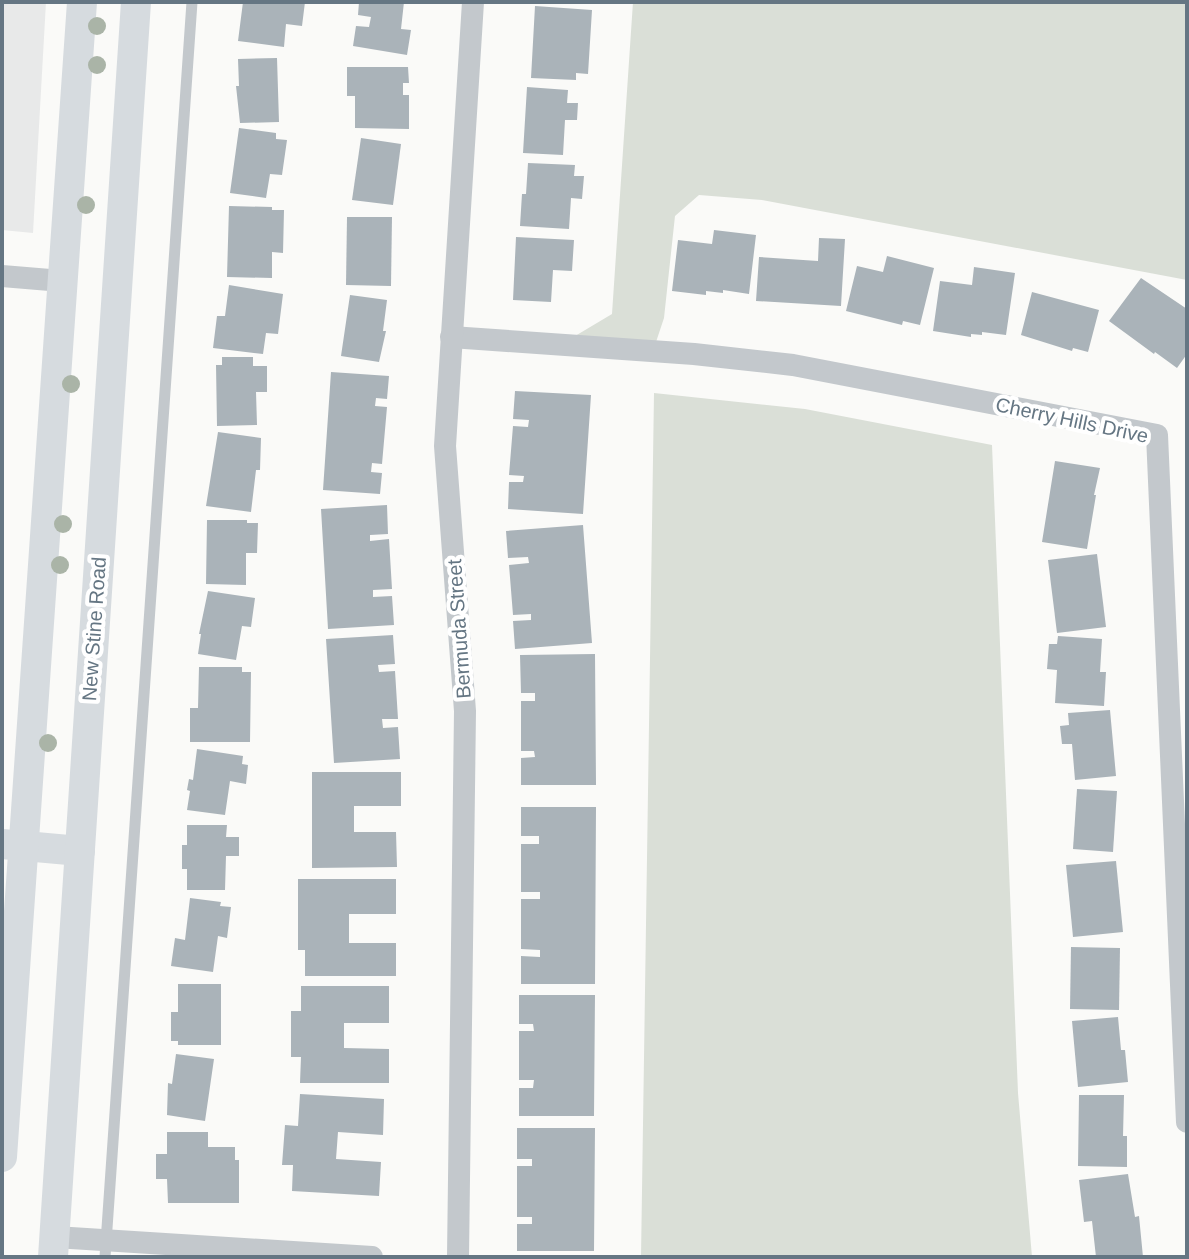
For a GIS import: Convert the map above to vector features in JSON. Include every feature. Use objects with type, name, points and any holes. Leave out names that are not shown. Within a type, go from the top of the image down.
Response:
[{"type":"main road","points":[[2,1157],[12,845],[62,281],[82,2]]},
{"type":"main road","name":"New Stine Road","points":[[54,1247],[136,2]]},
{"type":"main road","points":[[12,845],[80,851]]},
{"type":"street","name":"Bermuda Street","points":[[458,1257],[465,711],[445,446],[473,2]]},
{"type":"street","points":[[2,276],[62,281]]},
{"type":"street","name":"Cherry Hills Drive","points":[[451,337],[694,354],[793,365],[1157,435],[1187,1122]]},
{"type":"street","points":[[54,1247],[372,1257]]},
{"type":"lane","points":[[105,1248],[192,2]]},
{"type":"shaded area","points":[[2,2],[46,2],[33,233],[2,230]]},
{"type":"shaded area","points":[[633,2],[1187,2],[1187,280],[762,200],[699,195],[675,216],[664,318],[653,351],[560,345],[612,314]]},
{"type":"shaded area","points":[[654,393],[805,409],[992,445],[1018,1093],[1032,1257],[641,1257]]},
{"type":"building","points":[[243,2],[305,2],[302,26],[286,24],[284,47],[238,41]]},
{"type":"building","points":[[359,2],[404,2],[401,29],[411,30],[407,55],[353,46],[356,26],[369,27],[371,17],[358,15]]},
{"type":"building","points":[[535,6],[592,10],[588,74],[576,73],[576,80],[531,78]]},
{"type":"building","points":[[277,58],[279,122],[240,123],[236,86],[239,86],[238,59]]},
{"type":"building","points":[[347,67],[408,67],[409,83],[403,83],[403,95],[409,95],[409,129],[355,128],[355,96],[347,96]]},
{"type":"building","points":[[527,87],[568,90],[567,103],[578,103],[577,120],[565,120],[563,155],[523,153]]},
{"type":"building","points":[[239,128],[276,133],[276,139],[287,140],[282,175],[270,174],[266,198],[230,193]]},
{"type":"building","points":[[361,138],[401,144],[393,205],[352,200]]},
{"type":"building","points":[[528,163],[575,165],[574,176],[584,176],[582,199],[571,198],[569,229],[520,226]]},
{"type":"building","points":[[229,206],[284,210],[283,253],[272,252],[272,278],[227,277]]},
{"type":"building","points":[[347,217],[392,217],[391,286],[346,285]]},
{"type":"building","points":[[714,230],[756,235],[749,294],[723,290],[723,293],[706,291],[706,295],[672,291],[678,240],[712,244]]},
{"type":"building","points":[[516,237],[574,240],[572,271],[553,270],[551,302],[513,300]]},
{"type":"building","points":[[819,238],[845,239],[841,306],[756,301],[759,257],[818,261]]},
{"type":"building","points":[[887,256],[934,268],[920,325],[903,321],[902,325],[846,311],[857,266],[883,272]]},
{"type":"building","points":[[974,267],[1015,273],[1006,335],[982,332],[982,335],[971,334],[971,337],[933,331],[940,281],[972,285]]},
{"type":"building","points":[[1141,278],[1187,309],[1187,354],[1177,368],[1109,321]]},
{"type":"building","points":[[229,285],[283,294],[278,334],[266,333],[263,354],[213,348],[217,316],[225,316]]},
{"type":"building","points":[[1032,292],[1099,310],[1088,352],[1073,348],[1072,351],[1021,335]]},
{"type":"building","points":[[350,295],[387,300],[383,331],[386,331],[379,362],[341,356]]},
{"type":"building","points":[[222,357],[253,357],[253,366],[267,366],[267,392],[256,392],[257,425],[217,426],[216,365],[222,365]]},
{"type":"building","points":[[331,372],[389,376],[387,399],[376,398],[375,406],[387,407],[382,464],[372,463],[371,472],[382,473],[380,494],[323,490]]},
{"type":"building","points":[[515,391],[591,395],[583,514],[508,509],[509,482],[523,482],[524,476],[509,475],[513,426],[528,427],[529,420],[513,419]]},
{"type":"building","points":[[218,432],[261,438],[260,470],[256,470],[251,512],[206,506]]},
{"type":"building","points":[[1055,461],[1100,468],[1087,549],[1042,542]]},
{"type":"building","points":[[387,505],[388,534],[370,535],[370,541],[389,539],[392,589],[373,590],[373,597],[392,596],[394,625],[328,629],[321,509]]},
{"type":"building","points":[[207,520],[258,523],[257,553],[246,553],[246,585],[206,584]]},
{"type":"building","points":[[583,525],[592,643],[515,649],[513,621],[531,620],[531,614],[513,615],[509,565],[529,563],[528,557],[508,558],[506,531]]},
{"type":"building","points":[[1097,554],[1106,627],[1057,633],[1048,560]]},
{"type":"building","points":[[208,591],[255,598],[251,627],[242,626],[236,660],[198,654]]},
{"type":"building","points":[[393,635],[395,664],[378,665],[379,672],[395,671],[398,719],[382,719],[383,728],[398,727],[400,759],[334,763],[326,639]]},
{"type":"building","points":[[1058,636],[1102,639],[1100,672],[1106,672],[1104,706],[1055,703],[1057,670],[1047,669],[1049,644],[1057,644]]},
{"type":"building","points":[[595,654],[596,785],[521,785],[521,758],[535,757],[534,751],[521,751],[521,701],[535,701],[535,693],[521,693],[520,655]]},
{"type":"building","points":[[199,667],[242,667],[242,672],[251,672],[250,742],[190,742],[190,708],[198,708]]},
{"type":"building","points":[[1110,710],[1116,776],[1075,780],[1072,744],[1062,744],[1060,726],[1069,725],[1068,713]]},
{"type":"building","points":[[197,749],[243,756],[242,764],[248,765],[246,784],[230,781],[225,815],[187,810],[190,791],[187,790],[189,779],[193,780]]},
{"type":"building","points":[[312,772],[401,772],[401,806],[354,806],[354,832],[396,832],[397,867],[312,868]]},
{"type":"building","points":[[1077,789],[1117,791],[1113,852],[1073,849]]},
{"type":"building","points":[[521,807],[596,807],[595,984],[521,984],[521,956],[540,957],[540,950],[521,949],[521,899],[540,899],[540,892],[521,892],[521,844],[539,844],[539,836],[521,836]]},
{"type":"building","points":[[187,825],[227,825],[226,837],[239,837],[239,856],[226,856],[225,890],[187,890],[187,869],[182,869],[182,845],[187,845]]},
{"type":"building","points":[[1116,861],[1123,932],[1073,937],[1066,865]]},
{"type":"building","points":[[298,879],[396,879],[396,914],[349,914],[349,943],[396,943],[396,976],[305,976],[305,950],[298,950]]},
{"type":"building","points":[[190,898],[221,902],[220,906],[231,907],[227,938],[218,936],[213,972],[171,966],[175,938],[185,940]]},
{"type":"building","points":[[1071,947],[1120,948],[1119,1010],[1070,1009]]},
{"type":"building","points":[[178,984],[221,984],[221,1045],[178,1045],[178,1041],[171,1041],[171,1012],[178,1012]]},
{"type":"building","points":[[301,986],[389,986],[389,1023],[344,1023],[344,1048],[389,1049],[389,1083],[300,1083],[301,1057],[291,1057],[291,1011],[301,1011]]},
{"type":"building","points":[[519,995],[595,995],[594,1116],[519,1116],[519,1088],[533,1088],[534,1080],[519,1080],[519,1031],[534,1031],[533,1024],[519,1024]]},
{"type":"building","points":[[1118,1017],[1128,1082],[1078,1087],[1072,1021]]},
{"type":"building","points":[[176,1054],[214,1059],[205,1121],[167,1115],[168,1083],[172,1084]]},
{"type":"building","points":[[300,1094],[384,1099],[383,1135],[338,1132],[336,1159],[381,1162],[379,1196],[292,1191],[293,1165],[282,1165],[285,1125],[298,1126]]},
{"type":"building","points":[[1079,1095],[1124,1095],[1123,1136],[1127,1136],[1127,1167],[1078,1166]]},
{"type":"building","points":[[517,1128],[595,1128],[594,1251],[517,1251],[517,1224],[532,1224],[532,1217],[517,1217],[517,1166],[532,1166],[532,1159],[517,1159]]},
{"type":"building","points":[[167,1132],[208,1132],[208,1147],[235,1147],[235,1160],[239,1160],[239,1203],[168,1203],[167,1179],[156,1179],[156,1154],[167,1154]]},
{"type":"building","points":[[1128,1174],[1135,1217],[1139,1216],[1143,1257],[1096,1257],[1092,1221],[1084,1222],[1079,1180]]}]
